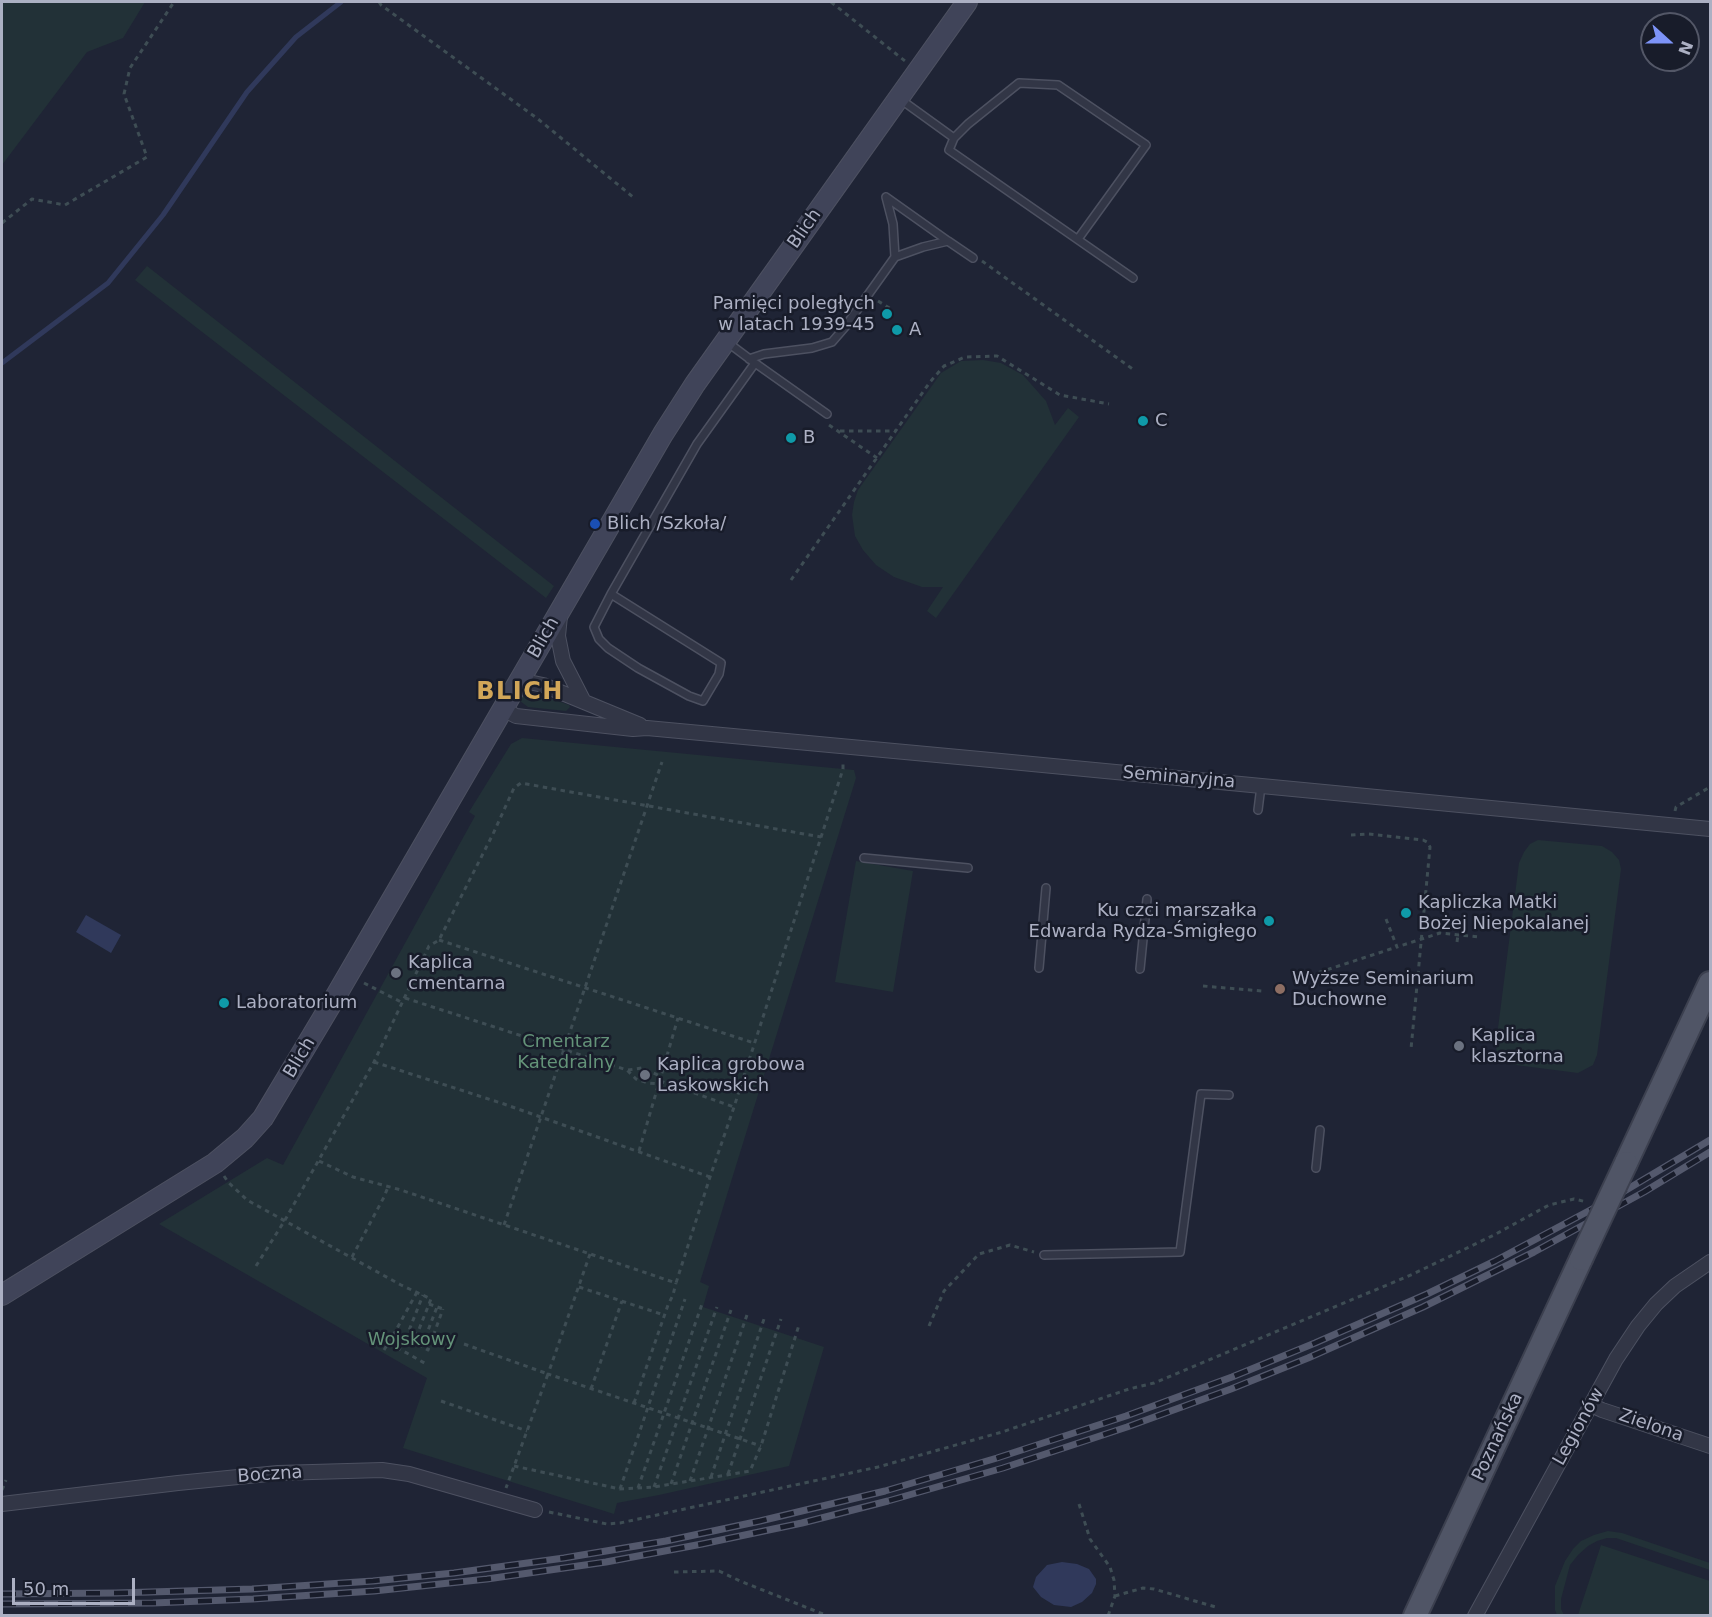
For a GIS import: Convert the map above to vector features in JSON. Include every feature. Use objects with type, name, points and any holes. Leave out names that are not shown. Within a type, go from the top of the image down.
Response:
[{"type":"main road","name":"Poznańska","points":[[1416,1616],[1710,983]]},
{"type":"street","name":"Blich","points":[[2,1295],[215,1163],[254,1130],[295,1067],[663,434],[695,384],[967,2]]},
{"type":"street","points":[[562,607],[558,636],[563,661],[584,702]]},
{"type":"street","name":"Seminaryjna","points":[[519,680],[543,686],[647,728]]},
{"type":"street","name":"Seminaryjna","points":[[503,709],[516,716],[633,729],[647,728],[1710,829]]},
{"type":"street","name":"Legionów","points":[[1475,1616],[1616,1359],[1656,1304],[1675,1286],[1710,1262]]},
{"type":"street","name":"Zielona","points":[[1591,1405],[1710,1446]]},
{"type":"street","name":"Boczna","points":[[2,1504],[278,1473],[382,1470],[409,1474],[535,1510]]},
{"type":"lane","points":[[1078,239],[1146,146],[1058,84],[1019,83],[968,124],[954,138],[949,150],[1133,278]]},
{"type":"lane","points":[[898,98],[954,138]]},
{"type":"lane","points":[[896,257],[893,224],[886,197],[973,258]]},
{"type":"lane","points":[[611,594],[721,663],[719,674],[703,701],[689,696],[638,668],[598,639],[594,627],[611,594],[697,444],[752,361],[764,354],[812,348],[832,342],[896,257],[948,241]]},
{"type":"lane","points":[[726,340],[827,414]]},
{"type":"lane","points":[[1258,810],[1261,786]]},
{"type":"lane","points":[[864,858],[968,868]]},
{"type":"lane","points":[[1039,968],[1046,888]]},
{"type":"lane","points":[[1140,969],[1147,899]]},
{"type":"lane","points":[[1044,1255],[1180,1252],[1201,1094],[1229,1095]]},
{"type":"lane","points":[[1316,1168],[1320,1130]]},
{"type":"path","points":[[2,223],[32,199],[65,205],[147,157],[124,94],[130,68],[174,2]]},
{"type":"path","points":[[379,2],[538,119],[633,197]]},
{"type":"path","points":[[831,2],[916,71]]},
{"type":"path","points":[[973,258],[980,259],[1134,370]]},
{"type":"path","points":[[869,294],[891,309]]},
{"type":"path","points":[[791,580],[930,382],[944,366],[965,357],[997,356],[1060,395],[1109,404]]},
{"type":"path","points":[[827,414],[827,424],[877,458]]},
{"type":"path","points":[[838,431],[896,431]]},
{"type":"path","points":[[504,1225],[662,762]]},
{"type":"path","points":[[634,1403],[673,1295],[843,769]]},
{"type":"path","points":[[256,1266],[285,1221],[374,1062],[429,946],[440,940],[514,788],[521,783],[821,837]]},
{"type":"path","points":[[1669,826],[1677,807],[1710,787]]},
{"type":"path","points":[[1350,835],[1368,834],[1423,840],[1430,847],[1411,1049]]},
{"type":"path","points":[[1386,919],[1397,947]]},
{"type":"path","points":[[1313,987],[1314,974],[1440,933],[1479,937]]},
{"type":"path","points":[[1457,942],[1458,935]]},
{"type":"path","points":[[440,940],[755,1043]]},
{"type":"path","points":[[360,981],[403,1003]]},
{"type":"path","points":[[1203,986],[1262,991]]},
{"type":"path","points":[[405,998],[563,1051],[627,1070],[642,1068],[660,1076]]},
{"type":"path","points":[[639,1152],[678,1018]]},
{"type":"path","points":[[374,1062],[710,1177]]},
{"type":"path","points":[[627,1070],[636,1080],[660,1083],[734,1107]]},
{"type":"path","points":[[319,1161],[353,1177],[676,1283]]},
{"type":"path","points":[[222,1172],[228,1182],[247,1200],[431,1299],[414,1342]]},
{"type":"path","points":[[352,1257],[388,1187]]},
{"type":"path","points":[[535,1510],[607,1524],[620,1523],[878,1467],[1002,1432],[1154,1383],[1413,1274],[1550,1205],[1574,1199],[1588,1203]]},
{"type":"path","points":[[929,1326],[944,1291],[979,1254],[1010,1245],[1044,1255]]},
{"type":"path","points":[[503,1500],[590,1254]]},
{"type":"path","points":[[579,1287],[664,1315]]},
{"type":"path","points":[[384,1350],[417,1293]]},
{"type":"path","points":[[406,1338],[423,1295]]},
{"type":"path","points":[[620,1489],[686,1299]]},
{"type":"path","points":[[591,1389],[622,1301]]},
{"type":"path","points":[[395,1332],[428,1350],[445,1310],[429,1304]]},
{"type":"path","points":[[638,1488],[702,1304]]},
{"type":"path","points":[[422,1346],[437,1307]]},
{"type":"path","points":[[654,1487],[717,1307]]},
{"type":"path","points":[[671,1484],[731,1310]]},
{"type":"path","points":[[690,1481],[748,1312]]},
{"type":"path","points":[[711,1477],[765,1316]]},
{"type":"path","points":[[728,1474],[781,1319]]},
{"type":"path","points":[[514,1466],[620,1489],[654,1487],[750,1471],[761,1446],[799,1325]]},
{"type":"path","points":[[389,1343],[428,1365]]},
{"type":"path","points":[[464,1344],[761,1446]]},
{"type":"path","points":[[441,1401],[528,1431]]},
{"type":"path","points":[[2,1492],[6,1480]]},
{"type":"path","points":[[1079,1504],[1090,1539],[1110,1568],[1114,1580],[1114,1596],[1108,1616]]},
{"type":"path","points":[[674,1572],[719,1571],[828,1616]]},
{"type":"path","points":[[1114,1596],[1143,1588],[1154,1589],[1220,1608]]},
{"type":"green space","points":[[2,2],[145,2],[123,38],[87,52],[2,165]]},
{"type":"green space","points":[[147,266],[554,586],[546,598],[135,280]]},
{"type":"green space","points":[[983,360],[1001,363],[1023,375],[1046,401],[1055,425],[1068,408],[1079,417],[936,618],[927,611],[943,587],[922,587],[894,577],[876,565],[855,536],[852,515],[854,502],[858,490],[941,373],[961,361]]},
{"type":"green space","points":[[525,692],[544,696],[570,707],[566,711],[528,707],[520,701]]},
{"type":"green space","name":"Cmentarz Katedralny","points":[[522,738],[854,770],[856,778],[700,1282],[709,1286],[703,1307],[824,1347],[789,1466],[617,1503],[614,1514],[403,1448],[427,1378],[159,1224],[267,1158],[283,1165],[475,816],[469,812],[511,744]]},
{"type":"green space","points":[[1538,840],[1602,846],[1619,860],[1621,869],[1597,1055],[1593,1065],[1578,1073],[1508,1064],[1497,1057],[1496,1044],[1519,863],[1530,844]]},
{"type":"green space","points":[[856,861],[913,871],[893,992],[835,982]]},
{"type":"green space","points":[[1608,1531],[1622,1533],[1710,1563],[1710,1570],[1616,1538],[1607,1538],[1588,1546],[1570,1565],[1561,1599],[1561,1609],[1564,1615],[1557,1615],[1555,1586],[1565,1561],[1581,1541]]},
{"type":"green space","points":[[1601,1545],[1710,1581],[1710,1615],[1578,1615]]},
{"type":"water","points":[[86,915],[121,935],[111,953],[76,932]]},
{"type":"water","points":[[1062,1562],[1077,1564],[1089,1569],[1096,1579],[1092,1593],[1082,1602],[1071,1607],[1054,1605],[1041,1597],[1033,1587],[1036,1577],[1047,1565]]},
{"type":"waterway","points":[[2,363],[108,283],[163,215],[247,92],[296,37],[341,2]]},
{"type":"railway","points":[[2,1594],[252,1589],[454,1573],[666,1541],[885,1491],[1126,1416],[1232,1377],[1315,1343],[1427,1294],[1495,1261],[1611,1199],[1710,1140]]},
{"type":"railway","points":[[2,1604],[153,1603],[253,1599],[374,1591],[487,1579],[606,1562],[702,1544],[802,1523],[888,1501],[1003,1468],[1127,1427],[1308,1358],[1423,1307],[1534,1252],[1644,1192],[1710,1152]]},
{"type":"place","name":"Pamięci poległych w latach 1939-45","points":[[887,314]]},
{"type":"place","name":"A","points":[[897,330]]},
{"type":"place","name":"C","points":[[1143,421]]},
{"type":"place","name":"B","points":[[791,438]]},
{"type":"place","name":"Blich /Szkoła/","points":[[595,524]]},
{"type":"place","name":"Kapliczka Matki Bożej Niepokalanej","points":[[1406,913]]},
{"type":"place","name":"Ku czci marszałka Edwarda Rydza-Śmigłego","points":[[1269,921]]},
{"type":"place","name":"Kaplica cmentarna","points":[[396,973]]},
{"type":"place","name":"Wyższe Seminarium Duchowne","points":[[1280,989]]},
{"type":"place","name":"Laboratorium","points":[[224,1003]]},
{"type":"place","name":"Kaplica klasztorna","points":[[1459,1046]]},
{"type":"place","name":"Kaplica grobowa Laskowskich","points":[[645,1075]]},
{"type":"district","name":"BLICH","points":[[520,693]]},
{"type":"park label","name":"Wojskowy","points":[[412,1340]]}]
